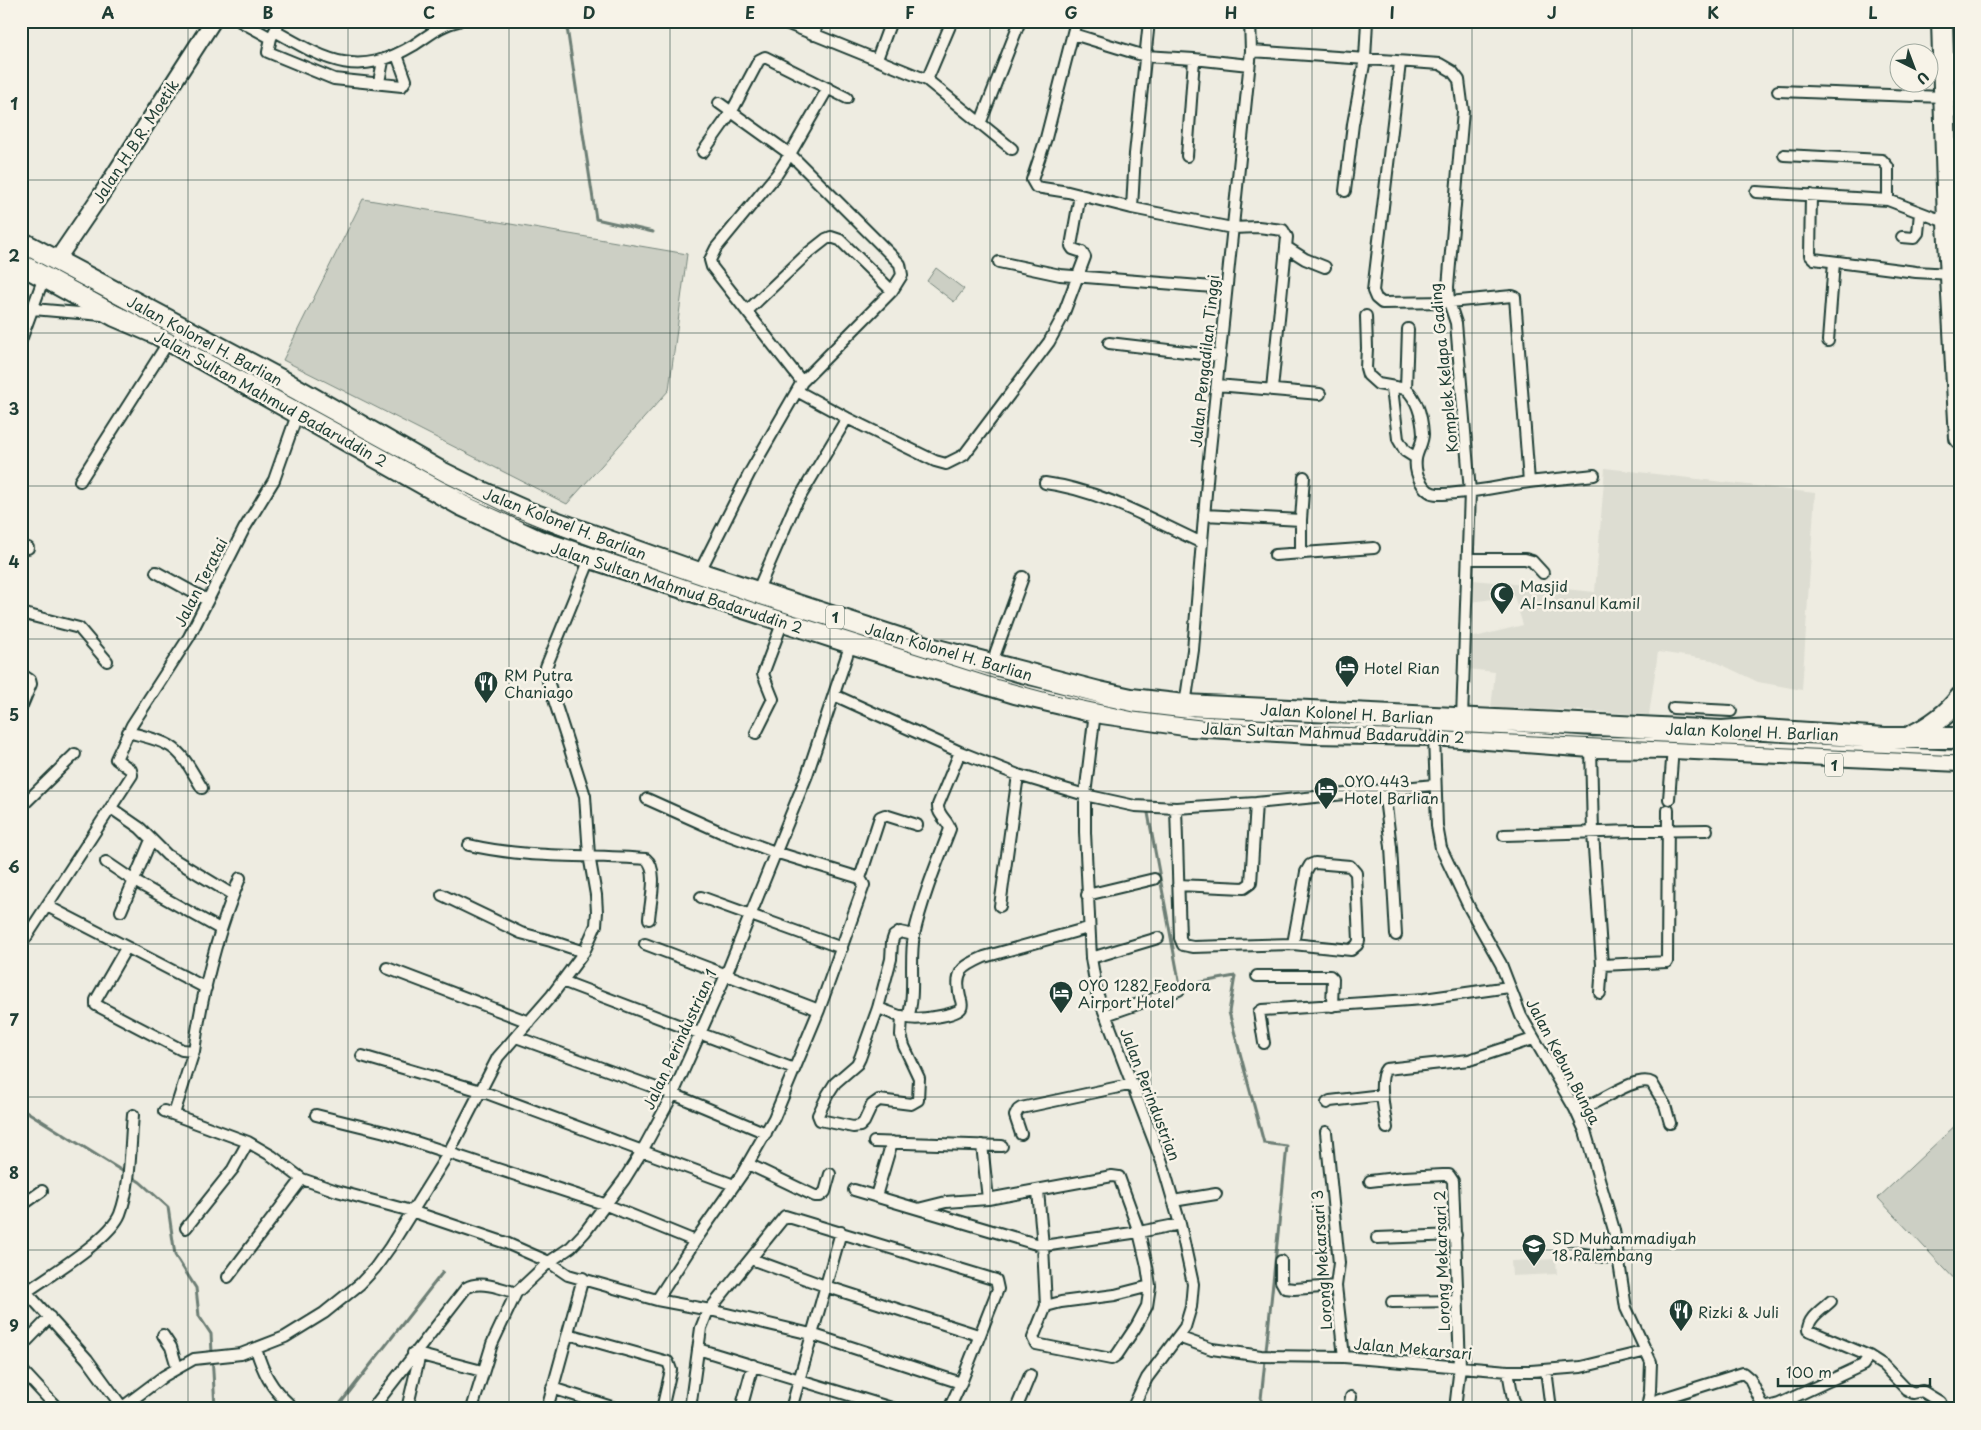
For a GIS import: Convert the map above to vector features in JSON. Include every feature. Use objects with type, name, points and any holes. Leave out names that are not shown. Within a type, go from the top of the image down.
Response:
[{"type":"highway","points":[[1942,21],[1948,223],[1960,438]]},
{"type":"highway","points":[[1953,21],[1960,186]]},
{"type":"highway","name":"Jalan Kolonel H. Barlian","points":[[21,242],[50,269],[279,379],[439,471],[480,491],[558,524],[699,573],[926,647],[991,665],[1131,699],[1185,704],[1462,718],[1719,739],[1749,729],[1959,742]]},
{"type":"highway","name":"Jalan Sultan Mahmud Badaruddin 2","points":[[21,264],[50,269],[115,316],[169,341],[461,505],[550,545],[851,643],[1015,693],[1094,712],[1191,726],[1312,733],[1434,735],[1591,747],[1673,748],[1719,739],[1959,742]]},
{"type":"highway","points":[[550,545],[558,524]]},
{"type":"highway","points":[[1907,738],[1935,722],[1952,709],[1960,698]]},
{"type":"highway","name":"Jalan Kolonel H. Barlian","points":[[1719,739],[1731,759],[1959,769]]},
{"type":"street","name":"Jalan H.B.R. Moetik","points":[[50,269],[103,192],[213,21]]},
{"type":"street","points":[[240,21],[347,64],[383,61],[445,25],[458,21]]},
{"type":"street","points":[[280,21],[267,48],[270,54],[324,76],[347,81],[379,82],[399,86],[406,82],[406,77],[398,54]]},
{"type":"street","points":[[781,21],[927,80],[1012,149]]},
{"type":"street","points":[[814,35],[818,21]]},
{"type":"street","points":[[877,60],[891,21]]},
{"type":"street","points":[[927,80],[952,21]]},
{"type":"street","points":[[980,124],[1020,21]]},
{"type":"street","points":[[1076,21],[1046,138],[1032,180],[1036,186],[1232,228],[1283,230],[1287,237],[1272,389]]},
{"type":"street","points":[[1132,208],[1149,21]]},
{"type":"street","name":"Jalan Pengadilan Tinggi","points":[[1185,704],[1193,650],[1204,515],[1251,51],[1250,21]]},
{"type":"street","points":[[1345,192],[1353,124],[1365,60],[1367,21]]},
{"type":"street","points":[[1073,34],[1145,56],[1249,65]]},
{"type":"street","name":"Komplek Kelapa Gading","points":[[1251,51],[1400,63],[1440,64],[1452,71],[1460,80],[1462,119],[1448,287],[1449,302],[1456,323],[1470,492],[1462,718]]},
{"type":"street","points":[[703,152],[732,111],[759,60],[764,57],[847,98]]},
{"type":"street","points":[[1187,156],[1194,59]]},
{"type":"street","points":[[379,82],[383,61]]},
{"type":"street","points":[[1400,63],[1372,291],[1382,303],[1449,302],[1512,296],[1516,300],[1529,482]]},
{"type":"street","points":[[828,88],[777,174],[711,257],[710,263],[799,386],[847,418],[935,461],[946,464],[964,455],[1049,342],[1062,318],[1079,276],[1085,254],[1072,247],[1071,242],[1080,195]]},
{"type":"street","points":[[1778,91],[1944,97]]},
{"type":"street","points":[[699,573],[749,474],[799,386],[892,291],[902,275],[900,264],[790,154],[719,103]]},
{"type":"street","points":[[1784,155],[1882,160],[1888,167],[1888,200]]},
{"type":"street","points":[[1756,192],[1888,200],[1948,223]]},
{"type":"street","points":[[1811,195],[1810,254],[1814,259],[1916,272],[1951,274]]},
{"type":"street","points":[[1902,237],[1914,238],[1918,233],[1920,213]]},
{"type":"street","points":[[746,312],[807,254],[831,237],[840,240],[892,291]]},
{"type":"street","points":[[1286,246],[1305,260],[1325,267]]},
{"type":"street","points":[[999,262],[1060,275],[1226,288]]},
{"type":"street","points":[[1828,341],[1834,262]]},
{"type":"street","points":[[21,340],[50,269]]},
{"type":"street","points":[[21,306],[33,309],[115,316]]},
{"type":"street","points":[[1366,316],[1366,368],[1368,375],[1378,384],[1406,389]]},
{"type":"street","points":[[1408,329],[1406,389],[1415,400],[1422,426],[1422,440],[1416,458],[1416,468],[1427,491],[1433,494],[1470,492],[1529,482],[1594,475]]},
{"type":"street","points":[[80,481],[169,341]]},
{"type":"street","points":[[1109,343],[1220,356]]},
{"type":"street","points":[[1217,385],[1320,394]]},
{"type":"street","points":[[1392,388],[1398,439],[1405,451],[1416,458]]},
{"type":"street","name":"Jalan Teratai","points":[[111,808],[133,774],[131,770],[116,759],[128,732],[182,650],[244,529],[274,480],[298,412]]},
{"type":"street","points":[[757,592],[794,508],[847,418]]},
{"type":"street","points":[[1302,554],[1301,520],[1304,477]]},
{"type":"street","points":[[1045,483],[1070,486],[1102,498],[1202,543]]},
{"type":"street","points":[[1204,515],[1301,520]]},
{"type":"street","points":[[1275,555],[1374,548]]},
{"type":"street","points":[[133,1115],[124,1200],[119,1215],[110,1230],[93,1245],[24,1289],[86,1359],[121,1408],[178,1367],[194,1359],[240,1354],[285,1337],[304,1327],[360,1284],[385,1254],[448,1154],[498,1057],[529,1022],[584,952],[596,924],[596,895],[589,855],[585,796],[548,681],[546,667],[590,559]]},
{"type":"street","points":[[1468,559],[1525,559],[1532,561],[1543,573]]},
{"type":"street","points":[[156,572],[207,600]]},
{"type":"street","points":[[991,665],[1023,577]]},
{"type":"street","points":[[21,613],[79,628],[107,660]]},
{"type":"street","points":[[756,733],[773,699],[763,674],[783,621]]},
{"type":"street","name":"Jalan Perindustrian 1","points":[[472,1409],[482,1371],[492,1344],[516,1293],[549,1262],[571,1247],[585,1232],[604,1204],[624,1180],[673,1094],[702,1033],[807,775],[851,643]]},
{"type":"street","points":[[21,674],[27,677],[31,684],[21,708]]},
{"type":"street","points":[[834,695],[960,752],[1018,775],[1085,795],[1135,806],[1176,808],[1256,803],[1434,785]]},
{"type":"street","points":[[1672,708],[1731,712]]},
{"type":"street","points":[[1710,710],[1719,739]]},
{"type":"street","name":"Jalan Perindustrian","points":[[1094,712],[1085,795],[1088,928],[1097,993],[1159,1154],[1180,1224],[1193,1284],[1192,1307],[1184,1327],[1178,1338],[1147,1378],[1132,1409]]},
{"type":"street","points":[[128,732],[166,744],[174,749],[181,755],[202,788]]},
{"type":"street","name":"Jalan Kebun Bunga","points":[[1434,735],[1434,785],[1437,826],[1441,848],[1470,910],[1501,964],[1521,1016],[1575,1109],[1585,1131],[1614,1230],[1626,1308],[1647,1351],[1652,1369],[1647,1406]]},
{"type":"street","points":[[1591,747],[1593,832],[1602,965],[1600,993]]},
{"type":"street","points":[[1669,799],[1673,748]]},
{"type":"street","points":[[914,935],[900,932],[894,936],[892,959],[878,1008],[860,1058],[828,1094],[818,1115],[820,1120],[853,1127],[860,1126],[872,1105],[879,1100],[911,1104],[918,1100],[919,1078],[901,1035],[905,1017],[912,1004],[911,965],[914,935],[929,884],[950,829],[949,824],[938,812],[938,808],[960,752]]},
{"type":"street","points":[[21,807],[75,754]]},
{"type":"street","points":[[1000,906],[1018,775]]},
{"type":"street","points":[[1384,790],[1392,856],[1396,935]]},
{"type":"street","points":[[646,799],[775,852],[860,878],[864,885],[819,1010],[766,1133],[748,1164],[657,1300]]},
{"type":"street","points":[[1178,884],[1244,888],[1249,886],[1251,883],[1256,803]]},
{"type":"street","points":[[21,945],[111,808],[140,828],[167,855],[233,895]]},
{"type":"street","points":[[1176,808],[1180,938],[1183,945],[1193,947],[1293,944],[1351,950],[1359,941],[1357,886],[1354,868],[1314,863],[1309,867],[1306,872],[1293,944]]},
{"type":"street","points":[[1602,965],[1667,962],[1668,810]]},
{"type":"street","points":[[860,878],[880,817],[885,815],[917,825]]},
{"type":"street","points":[[1504,835],[1707,830]]},
{"type":"street","points":[[122,911],[151,840]]},
{"type":"street","points":[[469,845],[542,856],[589,855],[646,859],[650,863],[653,873],[648,919]]},
{"type":"street","points":[[106,862],[134,881],[220,929]]},
{"type":"street","points":[[240,878],[220,929],[194,1052],[169,1112],[248,1142],[272,1156],[302,1179],[337,1191],[411,1210],[506,1243],[549,1262],[568,1275],[657,1300],[710,1310],[811,1334],[961,1383]]},
{"type":"street","points":[[1087,895],[1154,879]]},
{"type":"street","points":[[442,895],[521,933],[584,952]]},
{"type":"street","points":[[701,896],[842,948]]},
{"type":"street","points":[[47,906],[206,988]]},
{"type":"street","points":[[878,1008],[905,1017],[929,1018],[956,1013],[962,1005],[957,982],[959,973],[969,964],[984,957],[1088,928]]},
{"type":"street","points":[[1091,958],[1158,938]]},
{"type":"street","points":[[645,944],[819,1010]]},
{"type":"street","points":[[126,948],[96,1000],[96,1005],[182,1050],[194,1052]]},
{"type":"street","points":[[387,968],[529,1022]]},
{"type":"street","points":[[1256,976],[1330,976],[1333,979],[1332,1006]]},
{"type":"street","points":[[562,981],[794,1069]]},
{"type":"street","points":[[1264,1043],[1260,1012],[1262,1010],[1424,999],[1509,987]]},
{"type":"street","points":[[1106,1015],[1179,990]]},
{"type":"street","points":[[516,1037],[673,1094],[766,1133]]},
{"type":"street","points":[[1387,1128],[1382,1095],[1382,1075],[1386,1070],[1468,1060],[1533,1039]]},
{"type":"street","points":[[362,1056],[481,1091],[734,1185]]},
{"type":"street","points":[[1575,1109],[1594,1103],[1622,1088],[1642,1081],[1648,1081],[1652,1083],[1665,1104],[1670,1123]]},
{"type":"street","points":[[1021,1134],[1015,1116],[1021,1108],[1132,1084]]},
{"type":"street","points":[[1327,1103],[1330,1101],[1382,1095]]},
{"type":"street","points":[[316,1114],[385,1132],[604,1204],[695,1241]]},
{"type":"street","name":"Lorong Mekarsari 3","points":[[1326,1132],[1340,1262],[1336,1286],[1344,1357]]},
{"type":"street","points":[[186,1228],[233,1169],[248,1142]]},
{"type":"street","points":[[874,1142],[1002,1146]]},
{"type":"street","points":[[876,1196],[892,1142]]},
{"type":"street","points":[[982,1146],[988,1199]]},
{"type":"street","points":[[748,1164],[815,1196],[820,1196],[825,1192],[830,1174]]},
{"type":"street","points":[[918,1209],[946,1202],[988,1199],[1118,1176],[1121,1179],[1139,1232],[1148,1266],[1150,1286],[1147,1306],[1137,1325],[1117,1355],[1111,1359],[1036,1344],[1033,1338],[1046,1306],[1038,1191]]},
{"type":"street","name":"Lorong Mekarsari 2","points":[[1370,1181],[1404,1177],[1449,1176],[1453,1181],[1460,1366],[1455,1409]]},
{"type":"street","points":[[228,1276],[302,1179]]},
{"type":"street","points":[[854,1190],[1043,1246],[1180,1224]]},
{"type":"street","points":[[21,1206],[42,1191]]},
{"type":"street","points":[[1173,1201],[1216,1194]]},
{"type":"street","points":[[690,1409],[701,1328],[710,1310],[786,1216],[994,1278],[998,1283],[998,1289],[949,1409]]},
{"type":"street","points":[[790,1409],[841,1232]]},
{"type":"street","points":[[1378,1238],[1456,1235]]},
{"type":"street","points":[[1569,1252],[1619,1259]]},
{"type":"street","points":[[751,1259],[826,1286],[978,1335]]},
{"type":"street","points":[[1281,1261],[1281,1282],[1285,1288],[1336,1286]]},
{"type":"street","points":[[547,1409],[583,1278]]},
{"type":"street","points":[[372,1409],[417,1354],[466,1288],[474,1284],[516,1293]]},
{"type":"street","points":[[1046,1306],[1061,1302],[1115,1295],[1150,1286]]},
{"type":"street","points":[[1392,1302],[1457,1301]]},
{"type":"street","points":[[1831,1301],[1808,1323],[1808,1330],[1869,1356],[1883,1365],[1906,1389],[1913,1393],[1922,1391],[1940,1402],[1939,1409]]},
{"type":"street","points":[[21,1347],[50,1317]]},
{"type":"street","points":[[568,1334],[668,1362],[671,1370],[662,1409]]},
{"type":"street","points":[[163,1335],[171,1347],[178,1367]]},
{"type":"street","name":"Jalan Mekarsari","points":[[1178,1338],[1212,1349],[1266,1357],[1344,1357],[1508,1371],[1581,1367],[1647,1351]]},
{"type":"street","points":[[256,1349],[270,1385],[289,1404]]},
{"type":"street","points":[[698,1349],[799,1378],[895,1409]]},
{"type":"street","points":[[417,1354],[482,1371]]},
{"type":"street","points":[[407,1409],[417,1354]]},
{"type":"street","points":[[1647,1406],[1743,1374],[1750,1379],[1763,1408],[1779,1404],[1863,1365],[1869,1356]]},
{"type":"street","points":[[741,1409],[754,1365]]},
{"type":"street","points":[[21,1369],[58,1409]]},
{"type":"street","points":[[1546,1370],[1551,1409]]},
{"type":"street","points":[[1508,1371],[1513,1399],[1518,1409]]},
{"type":"street","points":[[1016,1409],[1030,1375]]},
{"type":"street","points":[[552,1388],[612,1408]]},
{"type":"street","points":[[1350,1409],[1351,1397]]},
{"type":"shaded area","points":[[363,199],[687,254],[669,390],[567,504],[283,360]]},
{"type":"shaded area","points":[[936,268],[964,289],[954,302],[927,281]]},
{"type":"shaded area","points":[[1605,468],[1815,493],[1802,690],[1758,682],[1712,660],[1658,652],[1649,715],[1578,710],[1491,709],[1495,672],[1468,669],[1471,638],[1523,625],[1514,596],[1471,602],[1473,580],[1595,592]]},
{"type":"shaded area","points":[[1960,1121],[1960,1285],[1878,1198]]},
{"type":"shaded area","name":"SD Muhammadiyah 18 Palembang","points":[[1556,1259],[1557,1274],[1512,1276],[1511,1261]]},
{"type":"waterway","points":[[566,21],[596,219],[653,232]]},
{"type":"waterway","points":[[1148,813],[1180,986],[1235,976],[1229,1012],[1264,1143],[1287,1146],[1260,1409]]},
{"type":"waterway","points":[[21,998],[24,993]]},
{"type":"waterway","points":[[21,1108],[140,1182],[168,1207],[175,1255],[196,1288],[199,1316],[211,1334],[215,1409]]},
{"type":"waterway","points":[[336,1409],[443,1272]]},
{"type":"tram line","points":[[21,253],[442,481],[511,515],[582,544],[752,602],[999,680],[1051,694],[1134,712],[1234,724],[1363,728],[1960,756]]},
{"type":"place","name":"Masjid Al-Insanul Kamil","points":[[1502,615]]},
{"type":"place","name":"Hotel Rian","points":[[1347,688]]},
{"type":"place","name":"RM Putra Chaniago","points":[[486,704]]},
{"type":"place","name":"OYO 443 Hotel Barlian","points":[[1326,810]]},
{"type":"place","name":"OYO 1282 Feodora Airport Hotel","points":[[1061,1014]]},
{"type":"place","name":"SD Muhammadiyah 18 Palembang","points":[[1534,1267]]},
{"type":"place","name":"Rizki & Juli","points":[[1681,1332]]}]
